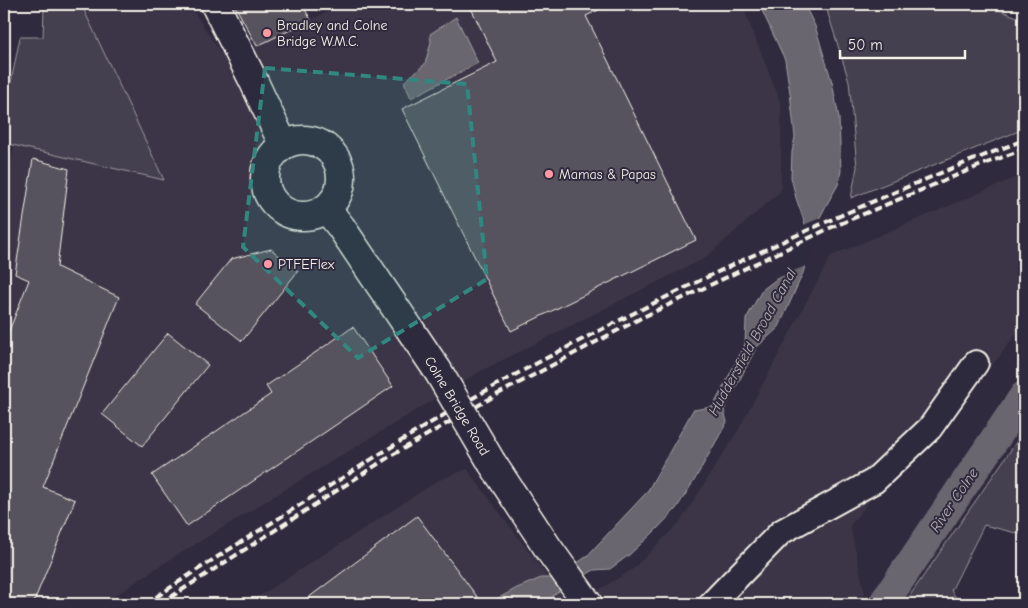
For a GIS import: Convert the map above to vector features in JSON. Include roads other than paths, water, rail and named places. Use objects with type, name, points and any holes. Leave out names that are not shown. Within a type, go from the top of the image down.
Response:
[{"type":"main road","points":[[215,4],[283,144]]},
{"type":"main road","points":[[304,140],[317,142],[328,149],[336,159],[340,169],[339,191],[334,201],[326,208],[315,214],[303,216],[291,214],[280,209],[271,200],[264,178],[266,166],[271,156],[283,144],[304,140]]},
{"type":"main road","name":"Colne Bridge Road","points":[[326,208],[341,227],[438,371],[492,463],[548,548],[588,604]]},
{"type":"street","points":[[711,604],[781,532],[874,481],[930,428],[976,364]]},
{"type":"water","name":"Huddersfield Broad Canal","points":[[759,4],[804,4],[815,26],[832,82],[839,118],[841,171],[838,185],[818,221],[803,273],[779,327],[756,348],[724,410],[727,422],[676,509],[655,531],[629,555],[610,569],[594,570],[556,593],[545,604],[488,604],[517,588],[541,578],[555,578],[586,557],[647,492],[693,410],[712,407],[717,399],[745,344],[746,319],[762,290],[787,271],[805,224],[791,177],[795,137],[785,60]]},
{"type":"water","points":[[456,17],[478,63],[411,98],[404,82],[425,64],[431,42],[430,34]]},
{"type":"waterway","name":"River Colne","points":[[883,604],[1024,396]]},
{"type":"railway","points":[[146,604],[417,431],[471,399],[562,350],[757,253],[890,194],[1024,140]]},
{"type":"railway","points":[[160,604],[389,457],[498,394],[641,318],[830,228],[1024,149]]},
{"type":"place","name":"Bradley and Colne Bridge W.M.C.","points":[[267,33]]},
{"type":"place","name":"Mamas & Papas","points":[[549,174]]},
{"type":"place","name":"PTFEFlex","points":[[268,264]]}]
